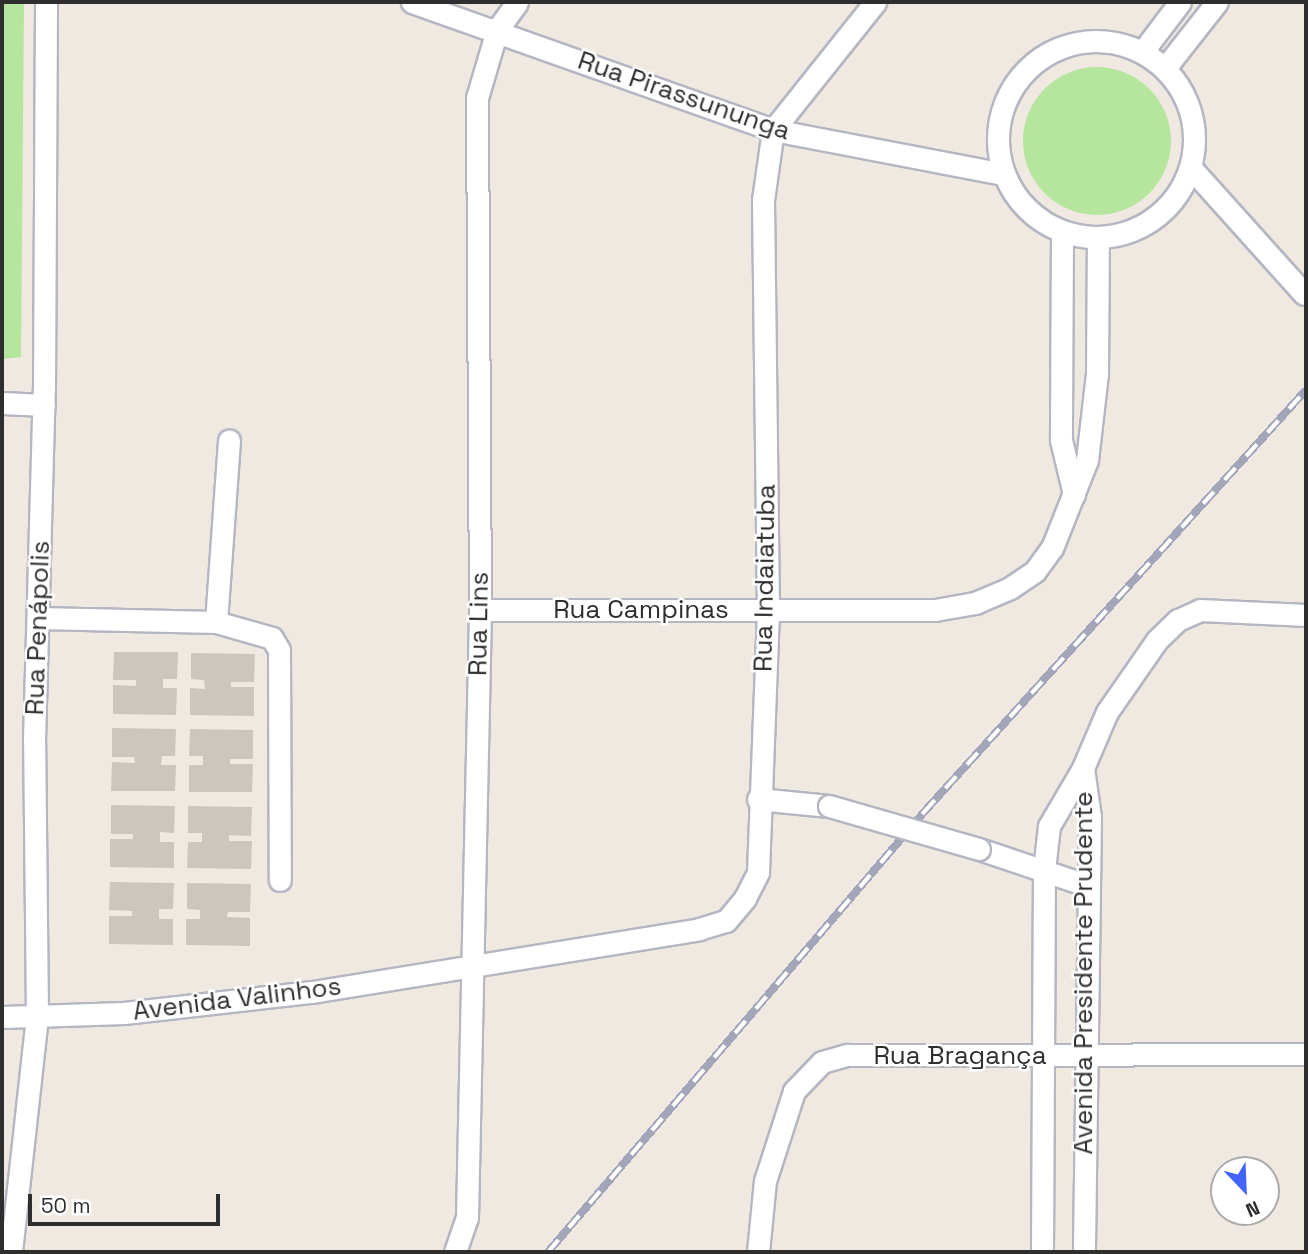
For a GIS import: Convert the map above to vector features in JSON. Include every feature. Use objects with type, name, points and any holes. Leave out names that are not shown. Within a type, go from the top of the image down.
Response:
[{"type":"street","name":"Rua Penápolis","points":[[10,1252],[37,1015],[34,740],[44,405],[46,2]]},
{"type":"street","name":"Rua Pirassununga","points":[[412,2],[773,130],[1003,174]]},
{"type":"street","name":"Rua Lins","points":[[455,1252],[467,1217],[480,610],[477,98],[496,30],[517,2]]},
{"type":"street","points":[[773,130],[875,2]]},
{"type":"street","points":[[1143,51],[1180,2]]},
{"type":"street","points":[[1165,68],[1217,2]]},
{"type":"street","points":[[1091,40],[1143,51],[1165,68],[1182,89],[1192,114],[1195,141],[1191,168],[1177,196],[1156,218],[1129,232],[1098,238],[1062,232],[1037,219],[1017,199],[1003,174],[996,144],[1000,113],[1013,85],[1034,62],[1061,46],[1091,40]]},
{"type":"street","name":"Rua Indaiatuba","points":[[471,965],[698,929],[726,921],[745,898],[758,872],[758,799],[768,610],[763,200],[773,130]]},
{"type":"street","points":[[1191,168],[1304,294]]},
{"type":"street","points":[[1062,232],[1061,440],[1074,494]]},
{"type":"street","name":"Rua Campinas","points":[[480,610],[935,611],[975,603],[1010,588],[1035,571],[1052,548],[1087,460],[1097,374],[1098,238]]},
{"type":"street","points":[[2,403],[44,405]]},
{"type":"street","points":[[216,622],[229,440]]},
{"type":"street","points":[[1083,768],[1107,712],[1157,640],[1178,620],[1200,610],[1306,615]]},
{"type":"street","points":[[39,618],[216,622],[263,632],[279,650],[281,880]]},
{"type":"street","name":"Avenida Presidente Prudente","points":[[1042,1252],[1046,1057],[1044,870],[1049,826],[1083,768]]},
{"type":"street","name":"Avenida Presidente Prudente","points":[[1083,768],[1090,817],[1083,1056],[1084,1252]]},
{"type":"street","points":[[758,799],[828,806],[979,849],[1086,885]]},
{"type":"street","name":"Avenida Valinhos","points":[[2,1017],[202,1006],[471,965]]},
{"type":"street","name":"Rua Bragança","points":[[758,1252],[765,1181],[794,1091],[822,1062],[846,1055],[1046,1057],[1306,1054]]},
{"type":"green space","points":[[2,2],[24,2],[21,357],[2,359]]},
{"type":"green space","points":[[1097,67],[1125,72],[1150,88],[1166,113],[1171,141],[1166,169],[1150,194],[1125,210],[1097,215],[1069,210],[1044,194],[1028,169],[1023,141],[1028,113],[1044,88],[1069,72]]},
{"type":"building","points":[[114,652],[178,652],[177,679],[163,679],[163,688],[177,688],[176,715],[113,714],[113,685],[136,686],[136,680],[113,680]]},
{"type":"building","points":[[191,653],[255,654],[254,682],[231,682],[231,687],[254,687],[254,716],[190,715],[190,688],[205,689],[204,680],[191,679]]},
{"type":"building","points":[[112,728],[176,729],[175,756],[162,756],[161,765],[176,765],[175,791],[111,791],[112,762],[135,763],[134,757],[112,757]]},
{"type":"building","points":[[190,729],[253,730],[253,759],[230,759],[230,764],[253,764],[252,792],[189,792],[189,765],[203,765],[203,756],[189,756]]},
{"type":"building","points":[[111,805],[175,806],[174,833],[160,832],[160,842],[174,842],[174,868],[110,867],[110,839],[133,839],[133,834],[111,834]]},
{"type":"building","points":[[188,806],[252,807],[251,836],[229,835],[229,841],[252,841],[251,869],[187,868],[188,842],[202,842],[202,833],[188,833]]},
{"type":"building","points":[[110,882],[174,883],[173,909],[159,909],[159,919],[173,919],[173,945],[109,944],[109,916],[132,916],[132,911],[109,910]]},
{"type":"building","points":[[187,883],[251,884],[250,912],[228,912],[227,917],[250,918],[250,946],[186,945],[186,919],[200,919],[200,910],[187,909]]},
{"type":"railway","points":[[548,1252],[924,812],[1306,390]]}]
